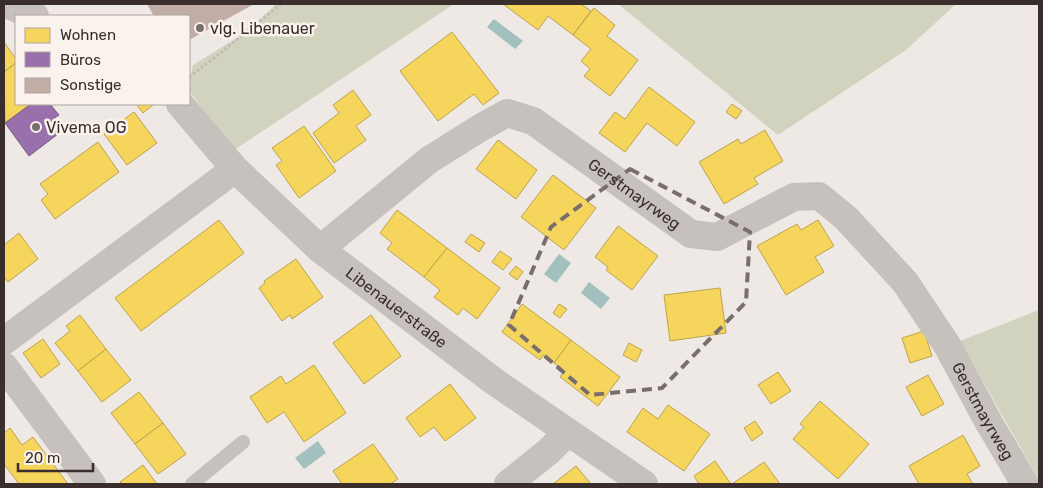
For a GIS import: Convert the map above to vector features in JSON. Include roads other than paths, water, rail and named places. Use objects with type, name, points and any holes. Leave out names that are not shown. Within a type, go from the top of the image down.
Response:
[{"type":"street","points":[[6,4],[33,15]]},
{"type":"street","name":"Libenauerstraße","points":[[181,105],[235,169],[320,249],[496,382],[567,433],[644,484]]},
{"type":"street","name":"Gerstmayrweg","points":[[320,249],[429,160],[507,113],[533,121],[691,234],[717,237],[794,197],[819,196],[846,218],[905,282],[947,345],[989,423],[1025,484]]},
{"type":"street","points":[[4,342],[235,169]]},
{"type":"street","points":[[4,366],[92,484]]},
{"type":"street","points":[[508,484],[549,451],[567,433]]},
{"type":"lane","points":[[192,484],[243,442]]},
{"type":"water","points":[[494,19],[523,41],[515,49],[487,27]]},
{"type":"water","points":[[559,254],[571,263],[556,283],[544,274]]},
{"type":"water","points":[[589,282],[610,298],[601,309],[581,293]]},
{"type":"water","points":[[318,441],[326,453],[304,469],[295,458]]},
{"type":"place","name":"vlg. Libenauer","points":[[200,28]]},
{"type":"place","name":"Vivema OG","points":[[36,127]]}]
